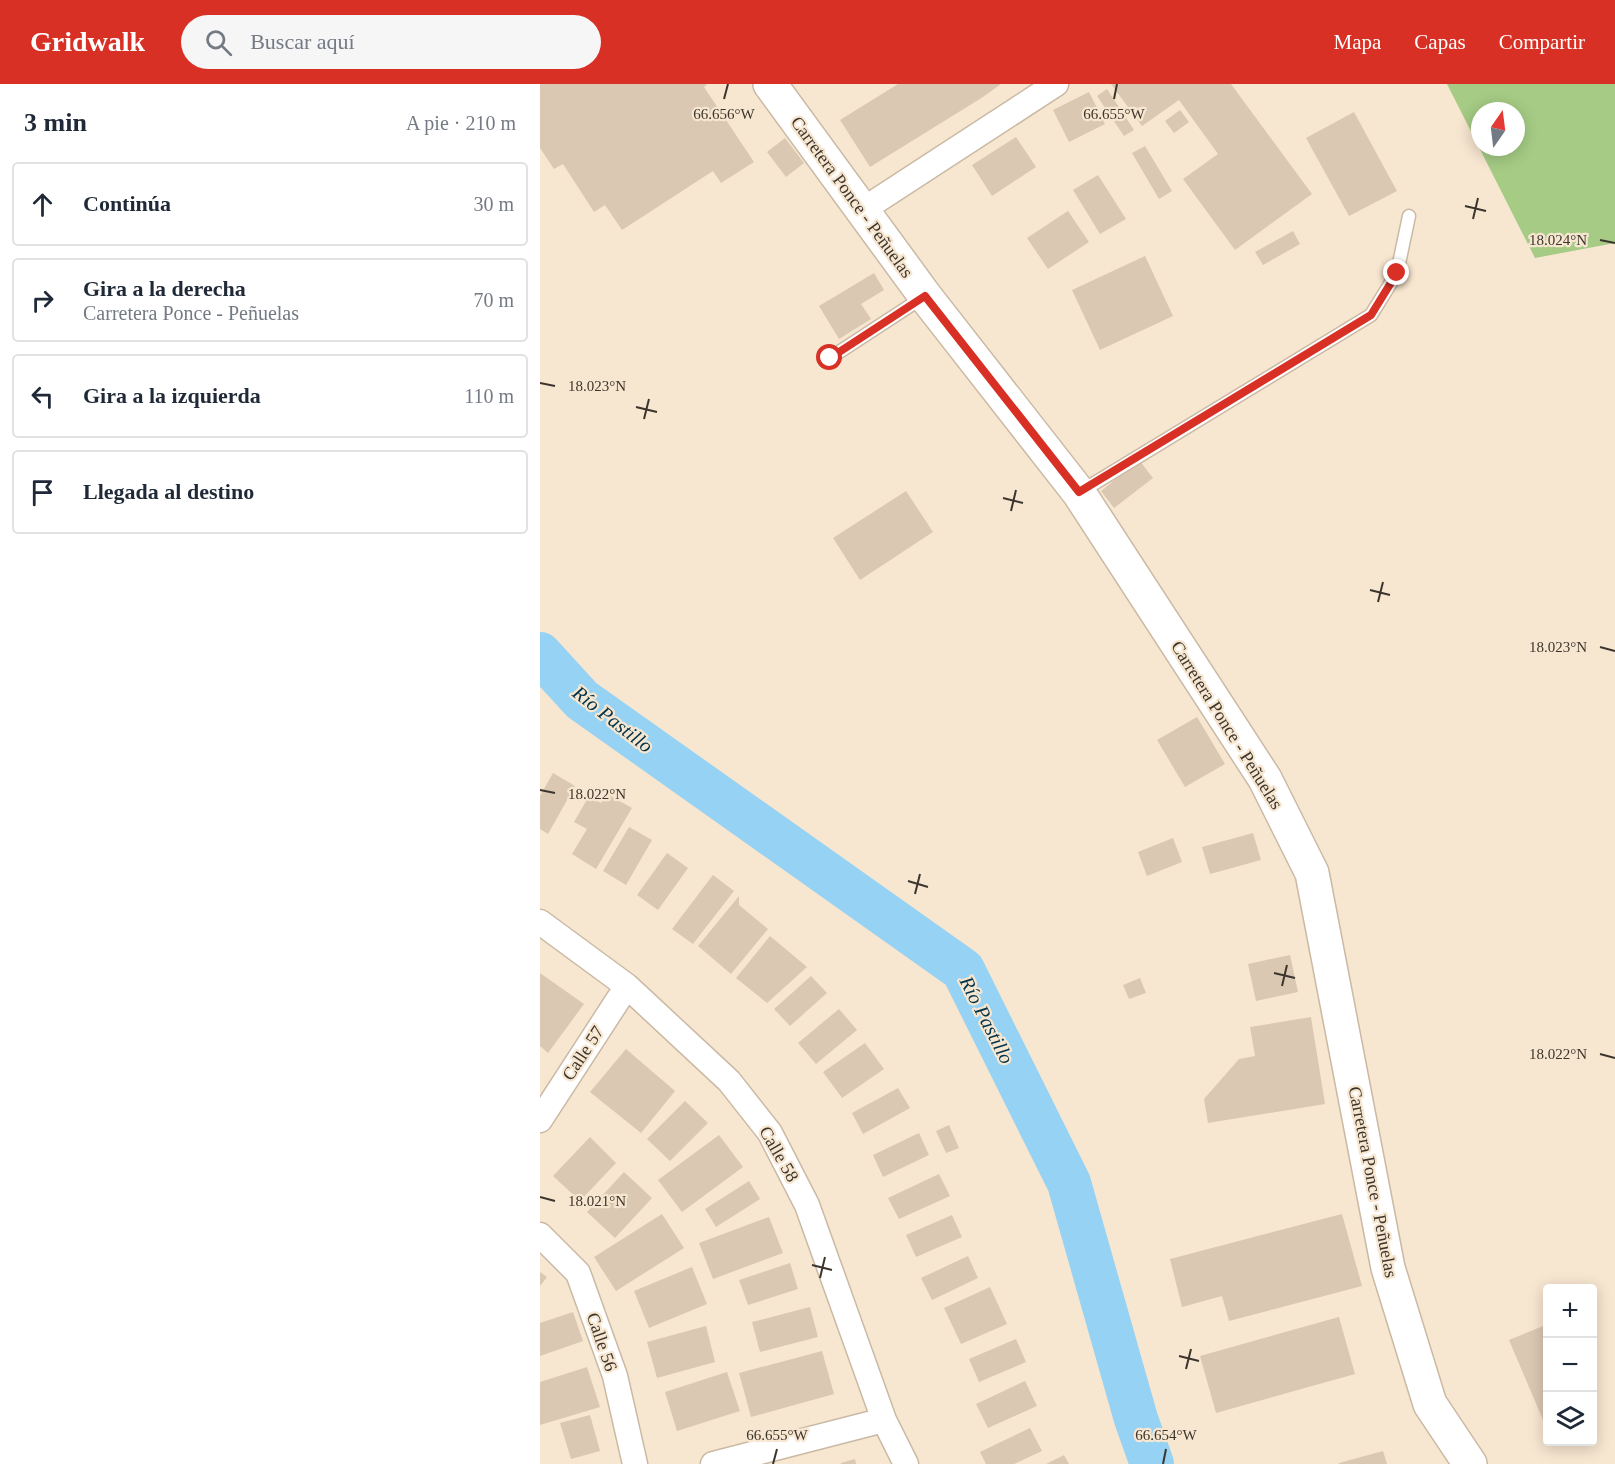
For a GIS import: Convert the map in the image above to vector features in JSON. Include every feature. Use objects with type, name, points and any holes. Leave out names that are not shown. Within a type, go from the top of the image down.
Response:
[{"type":"main road","name":"Carretera Ponce - Peñuelas","points":[[770,84],[925,296],[1079,492],[1265,779],[1312,873],[1388,1268],[1430,1404],[1470,1464]]},
{"type":"street","points":[[861,211],[1056,84]]},
{"type":"street","name":"Calle 58","points":[[540,922],[627,986],[729,1080],[770,1133],[807,1205],[884,1420],[906,1464]]},
{"type":"street","name":"Calle 57","points":[[540,1120],[627,986]]},
{"type":"street","name":"Calle 56","points":[[540,1234],[578,1272],[615,1376],[635,1464]]},
{"type":"street","points":[[712,1464],[884,1420]]},
{"type":"lane","points":[[1079,492],[1371,315],[1397,273],[1409,216]]},
{"type":"lane","points":[[830,358],[925,296]]},
{"type":"green space","points":[[1447,84],[1615,84],[1615,243],[1535,258],[1483,156],[1525,156],[1525,102],[1471,102],[1471,131]]},
{"type":"building","points":[[540,84],[707,84],[704,87],[754,162],[721,183],[713,171],[622,230],[605,205],[594,212],[563,164],[554,169],[540,148]]},
{"type":"building","points":[[898,84],[1001,84],[870,167],[840,120]]},
{"type":"building","points":[[1111,84],[1231,84],[1312,194],[1235,250],[1183,179],[1218,154],[1179,100],[1142,126]]},
{"type":"building","points":[[1107,89],[1134,130],[1124,136],[1097,96]]},
{"type":"building","points":[[1089,92],[1105,124],[1069,142],[1053,110]]},
{"type":"building","points":[[1180,110],[1189,122],[1174,133],[1165,121]]},
{"type":"building","points":[[1354,112],[1397,191],[1349,216],[1306,138]]},
{"type":"building","points":[[1016,137],[1036,167],[992,196],[972,165]]},
{"type":"building","points":[[785,138],[804,163],[786,177],[767,152]]},
{"type":"building","points":[[1145,146],[1172,191],[1159,199],[1132,153]]},
{"type":"building","points":[[1098,175],[1126,219],[1100,234],[1073,190]]},
{"type":"building","points":[[1068,211],[1089,242],[1048,269],[1027,238]]},
{"type":"building","points":[[1293,231],[1300,244],[1263,265],[1255,252]]},
{"type":"building","points":[[1145,256],[1173,316],[1100,350],[1072,290]]},
{"type":"building","points":[[874,273],[884,290],[861,304],[871,319],[839,339],[819,306]]},
{"type":"building","points":[[1139,460],[1153,478],[1114,508],[1101,491]]},
{"type":"building","points":[[906,491],[933,532],[860,580],[833,538]]},
{"type":"building","points":[[1197,717],[1225,764],[1185,787],[1157,740]]},
{"type":"building","points":[[553,773],[575,786],[548,834],[540,829],[540,796]]},
{"type":"building","points":[[607,794],[632,808],[596,869],[572,854],[587,829],[574,822],[589,796],[601,803]]},
{"type":"building","points":[[629,827],[652,840],[626,885],[603,871]]},
{"type":"building","points":[[1253,833],[1261,860],[1210,874],[1202,847]]},
{"type":"building","points":[[1173,838],[1182,862],[1147,876],[1138,852]]},
{"type":"building","points":[[667,853],[688,868],[658,910],[637,895]]},
{"type":"building","points":[[713,875],[734,891],[693,944],[672,929]]},
{"type":"building","points":[[739,896],[739,905],[768,929],[731,974],[698,946]]},
{"type":"building","points":[[770,936],[807,967],[767,1003],[736,978]]},
{"type":"building","points":[[1290,955],[1298,992],[1256,1001],[1248,964]]},
{"type":"building","points":[[540,973],[584,1004],[548,1053],[540,1046]]},
{"type":"building","points":[[811,976],[827,993],[790,1026],[774,1009]]},
{"type":"building","points":[[1140,978],[1146,993],[1129,999],[1123,985]]},
{"type":"building","points":[[839,1009],[857,1030],[816,1064],[798,1043]]},
{"type":"building","points":[[1311,1017],[1325,1104],[1208,1123],[1204,1099],[1239,1059],[1255,1056],[1250,1027]]},
{"type":"building","points":[[865,1043],[884,1069],[842,1098],[823,1072]]},
{"type":"building","points":[[626,1049],[675,1091],[641,1133],[590,1092]]},
{"type":"building","points":[[898,1088],[910,1108],[863,1134],[852,1113]]},
{"type":"building","points":[[685,1101],[708,1123],[670,1161],[647,1139]]},
{"type":"building","points":[[949,1125],[959,1148],[946,1153],[936,1131]]},
{"type":"building","points":[[919,1133],[929,1155],[883,1177],[873,1155]]},
{"type":"building","points":[[719,1135],[743,1167],[682,1212],[658,1180]]},
{"type":"building","points":[[590,1137],[616,1163],[580,1201],[553,1176]]},
{"type":"building","points":[[624,1172],[652,1198],[615,1238],[587,1212]]},
{"type":"building","points":[[939,1174],[950,1196],[899,1219],[888,1198]]},
{"type":"building","points":[[749,1181],[760,1199],[716,1227],[705,1209]]},
{"type":"building","points":[[662,1214],[684,1248],[616,1291],[594,1257]]},
{"type":"building","points":[[1342,1214],[1362,1286],[1229,1321],[1222,1296],[1182,1307],[1170,1259]]},
{"type":"building","points":[[952,1215],[962,1237],[916,1257],[906,1235]]},
{"type":"building","points":[[769,1217],[783,1253],[713,1279],[699,1243]]},
{"type":"building","points":[[968,1256],[978,1278],[932,1300],[921,1278]]},
{"type":"building","points":[[790,1263],[798,1289],[748,1305],[739,1280]]},
{"type":"building","points":[[692,1267],[707,1304],[649,1328],[634,1291]]},
{"type":"building","points":[[540,1272],[547,1277],[540,1286]]},
{"type":"building","points":[[990,1287],[1007,1324],[961,1344],[944,1308]]},
{"type":"building","points":[[810,1307],[818,1337],[760,1352],[752,1322]]},
{"type":"building","points":[[573,1312],[583,1341],[540,1356],[540,1323]]},
{"type":"building","points":[[1339,1317],[1355,1374],[1216,1413],[1200,1356]]},
{"type":"building","points":[[706,1326],[715,1362],[657,1378],[647,1342]]},
{"type":"building","points":[[1543,1326],[1543,1420],[1509,1340]]},
{"type":"building","points":[[1016,1339],[1026,1362],[979,1382],[969,1359]]},
{"type":"building","points":[[822,1351],[834,1394],[751,1417],[739,1373]]},
{"type":"building","points":[[587,1367],[600,1407],[540,1425],[540,1382]]},
{"type":"building","points":[[727,1372],[740,1411],[677,1431],[665,1392]]},
{"type":"building","points":[[1025,1381],[1037,1406],[988,1428],[976,1404]]},
{"type":"building","points":[[590,1415],[600,1451],[571,1459],[560,1423]]},
{"type":"building","points":[[1030,1428],[1042,1451],[1014,1464],[986,1464],[980,1452]]},
{"type":"building","points":[[1383,1451],[1387,1464],[1339,1464],[1339,1463]]},
{"type":"building","points":[[1064,1455],[1069,1464],[1046,1464]]},
{"type":"building","points":[[855,1459],[856,1464],[841,1464],[841,1463]]},
{"type":"waterway","name":"Río Pastillo","points":[[540,654],[582,700],[963,970],[1069,1183],[1136,1419],[1152,1464]]},
{"type":"route","points":[[830,358],[925,296],[1079,492],[1371,315],[1397,273]]}]
